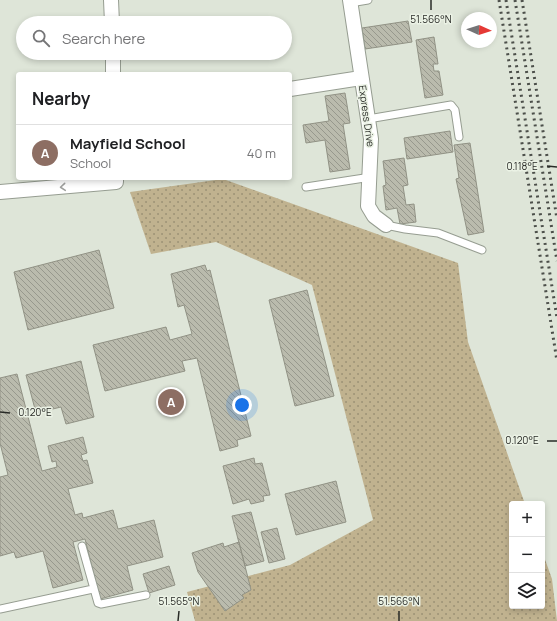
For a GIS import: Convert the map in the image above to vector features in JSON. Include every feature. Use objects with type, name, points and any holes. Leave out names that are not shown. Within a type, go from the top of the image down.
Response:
[{"type":"street","points":[[112,0],[112,16]]},
{"type":"street","name":"Express Drive","points":[[350,2],[372,139],[371,177],[368,206],[374,216],[386,225]]},
{"type":"street","points":[[113,60],[113,72]]},
{"type":"street","points":[[292,89],[361,78]]},
{"type":"street","points":[[0,192],[116,180]]},
{"type":"lane","points":[[350,2],[368,0]]},
{"type":"lane","points":[[368,119],[451,105],[454,110],[460,137]]},
{"type":"lane","points":[[306,187],[371,177]]},
{"type":"lane","points":[[386,225],[438,233],[482,250]]},
{"type":"lane","points":[[82,546],[96,600],[101,604],[146,595]]},
{"type":"lane","points":[[0,610],[93,589]]},
{"type":"shaded area","points":[[216,180],[226,180],[458,263],[468,342],[524,501],[509,501],[509,609],[545,609],[545,559],[552,579],[557,621],[195,621],[187,592],[290,565],[373,520],[312,285],[216,242],[151,254],[130,192]]},
{"type":"building","points":[[408,21],[412,42],[365,49],[362,28]]},
{"type":"building","points":[[434,37],[438,64],[433,64],[434,71],[439,71],[443,95],[425,98],[416,40]]},
{"type":"building","points":[[345,93],[350,123],[343,124],[350,169],[330,172],[325,140],[306,143],[303,125],[329,121],[325,96]]},
{"type":"building","points":[[450,131],[453,152],[407,159],[404,138]]},
{"type":"building","points":[[470,143],[484,232],[468,235],[456,179],[459,178],[454,145]]},
{"type":"building","points":[[404,158],[408,185],[403,186],[406,205],[414,204],[416,222],[400,224],[397,208],[386,210],[383,186],[386,185],[383,161]]},
{"type":"building","points":[[99,250],[114,308],[28,330],[14,272]]},
{"type":"building","points":[[205,265],[207,271],[210,270],[251,436],[237,440],[238,446],[220,451],[197,358],[182,361],[185,371],[105,391],[93,345],[166,327],[170,340],[192,334],[184,305],[178,307],[171,274]]},
{"type":"building","points":[[307,290],[334,396],[295,406],[269,300]]},
{"type":"building","points":[[81,361],[94,417],[66,424],[61,407],[36,413],[26,375]]},
{"type":"building","points":[[17,374],[42,471],[57,467],[56,461],[52,462],[48,446],[83,437],[87,453],[81,455],[83,461],[87,460],[93,483],[68,489],[75,515],[82,513],[83,518],[113,510],[118,529],[154,520],[163,557],[127,566],[133,590],[100,599],[85,539],[73,542],[83,580],[53,588],[43,551],[16,558],[14,552],[0,556],[0,477],[8,475],[0,443],[0,378]]},
{"type":"building","points":[[254,458],[255,464],[262,463],[270,495],[263,496],[264,501],[251,504],[249,499],[233,504],[223,466]]},
{"type":"building","points":[[336,481],[346,522],[296,535],[285,494]]},
{"type":"building","points":[[251,512],[264,561],[245,566],[232,516]]},
{"type":"building","points":[[277,528],[285,559],[269,563],[261,532]]},
{"type":"building","points":[[239,542],[251,590],[242,595],[244,598],[225,611],[198,572],[192,553],[223,543],[224,547]]},
{"type":"building","points":[[169,566],[175,585],[149,593],[143,574]]},
{"type":"railway","points":[[499,0],[557,361]]},
{"type":"railway","points":[[506,0],[557,318]]},
{"type":"railway","points":[[515,0],[557,261]]},
{"type":"railway","points":[[522,0],[557,219]]},
{"type":"place","name":"Mayfield School","points":[[171,402]]}]
